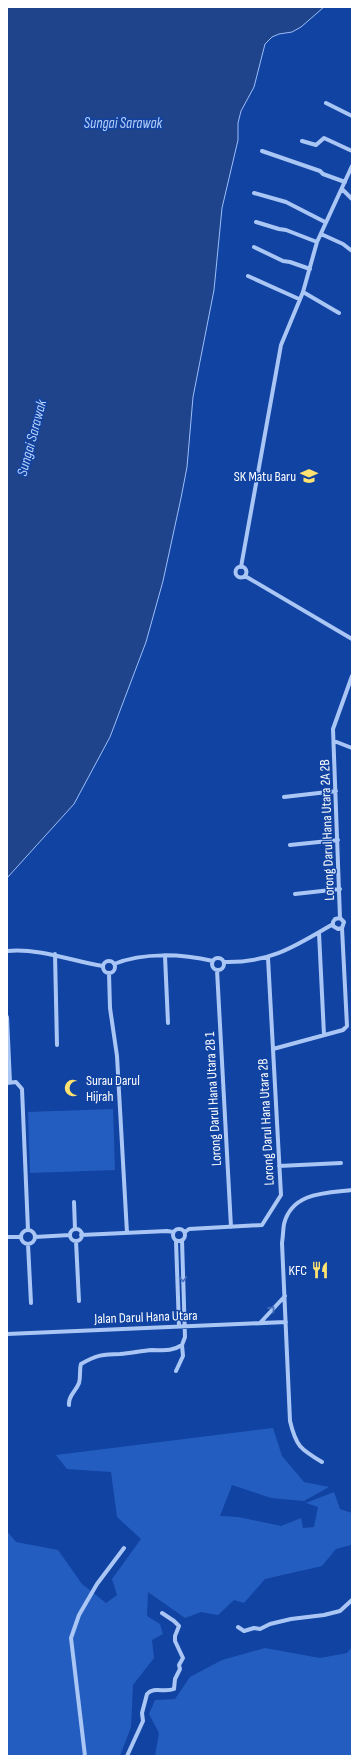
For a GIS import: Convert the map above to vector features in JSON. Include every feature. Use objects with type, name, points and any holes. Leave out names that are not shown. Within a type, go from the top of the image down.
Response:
[{"type":"street","points":[[326,103],[352,116]]},
{"type":"street","points":[[302,141],[316,145],[324,138],[352,151]]},
{"type":"street","points":[[262,151],[320,171],[323,174],[345,182]]},
{"type":"street","points":[[352,166],[317,242],[303,292],[281,345],[241,567],[238,568],[236,574],[240,577],[245,576],[352,639]]},
{"type":"street","points":[[342,189],[352,199]]},
{"type":"street","points":[[254,193],[286,202],[325,222]]},
{"type":"street","points":[[256,222],[280,230],[286,230],[317,242]]},
{"type":"street","points":[[321,234],[343,244],[352,250]]},
{"type":"street","points":[[254,247],[283,261],[310,269]]},
{"type":"street","points":[[248,276],[299,299]]},
{"type":"street","points":[[303,292],[339,313]]},
{"type":"street","points":[[241,567],[246,569],[247,572],[245,576]]},
{"type":"street","name":"Lorong Darul Hana Utara 2A 2B","points":[[340,918],[333,729],[352,676]]},
{"type":"street","points":[[334,741],[352,748]]},
{"type":"street","points":[[284,797],[336,791]]},
{"type":"street","points":[[290,845],[338,840]]},
{"type":"street","points":[[295,894],[340,889]]},
{"type":"street","points":[[7,951],[32,951],[55,954],[87,964],[103,966],[107,962],[114,964],[132,959],[165,956],[186,956],[213,961],[220,958],[224,962],[237,962],[268,958],[289,950],[319,933],[332,924],[335,919],[340,918],[344,922],[342,928],[347,1026],[343,1030],[273,1049]]},
{"type":"street","points":[[332,924],[336,929],[342,928]]},
{"type":"street","points":[[319,933],[324,1035]]},
{"type":"street","points":[[55,954],[57,1045]]},
{"type":"street","points":[[165,956],[168,1023]]},
{"type":"street","name":"Lorong Darul Hana Utara 2B","points":[[184,1232],[189,1230],[262,1225],[280,1195],[268,958]]},
{"type":"street","points":[[213,961],[213,966],[217,970],[222,968],[224,962]]},
{"type":"street","points":[[109,973],[114,969],[114,964]]},
{"type":"street","points":[[103,966],[105,972],[109,973]]},
{"type":"street","name":"Lorong Darul Hana Utara 2B 1","points":[[217,970],[231,1227]]},
{"type":"street","points":[[109,973],[110,1008],[118,1060],[127,1233]]},
{"type":"street","points":[[7,1018],[8,1083],[19,1084],[22,1089],[28,1230]]},
{"type":"street","points":[[279,1166],[341,1163]]},
{"type":"street","points":[[322,1462],[303,1452],[294,1438],[290,1421],[282,1243],[285,1223],[291,1211],[302,1200],[318,1193],[352,1190]]},
{"type":"street","points":[[70,1235],[75,1229],[74,1202]]},
{"type":"street","points":[[81,1235],[173,1232],[178,1228],[184,1232],[185,1237],[182,1240],[185,1336],[182,1345],[183,1356],[176,1371]]},
{"type":"street","points":[[75,1229],[79,1230],[81,1235]]},
{"type":"street","points":[[28,1230],[33,1232],[35,1237]]},
{"type":"street","points":[[21,1237],[22,1233],[28,1230]]},
{"type":"street","points":[[173,1232],[173,1238],[176,1241],[178,1326]]},
{"type":"street","points":[[35,1237],[70,1235]]},
{"type":"street","points":[[70,1235],[71,1239],[76,1241]]},
{"type":"street","points":[[76,1241],[81,1235]]},
{"type":"street","points":[[7,1238],[21,1237]]},
{"type":"street","points":[[21,1237],[22,1241],[28,1244]]},
{"type":"street","points":[[28,1244],[33,1242],[35,1237]]},
{"type":"street","points":[[176,1241],[182,1240]]},
{"type":"street","points":[[76,1241],[79,1301]]},
{"type":"street","points":[[28,1244],[31,1303]]},
{"type":"street","points":[[260,1323],[285,1296]]},
{"type":"street","name":"Jalan Darul Hana Utara","points":[[7,1334],[286,1322]]},
{"type":"street","points":[[69,1405],[69,1399],[80,1379],[81,1364],[87,1360],[97,1355],[107,1353],[121,1354],[149,1350],[170,1351],[182,1345]]},
{"type":"street","points":[[85,1756],[71,1638],[79,1615],[97,1584],[124,1548]]},
{"type":"street","points":[[238,1627],[244,1631],[254,1628],[260,1629],[270,1624],[291,1618],[330,1614],[340,1611],[352,1600]]},
{"type":"street","points":[[127,1756],[143,1721],[142,1713],[146,1694],[153,1690],[174,1689],[175,1679],[180,1669],[179,1665],[182,1658],[175,1641],[175,1636],[179,1626],[174,1621],[162,1614]]},
{"type":"shaded area","points":[[113,1109],[115,1170],[30,1173],[28,1112]]},
{"type":"shaded area","points":[[273,1428],[282,1456],[304,1482],[329,1487],[304,1501],[271,1498],[232,1485],[220,1516],[238,1517],[281,1526],[301,1518],[303,1528],[314,1527],[318,1507],[306,1503],[334,1492],[340,1509],[352,1513],[351,1545],[336,1549],[322,1566],[265,1579],[244,1603],[234,1600],[218,1615],[201,1612],[185,1618],[148,1592],[147,1616],[160,1624],[163,1634],[152,1640],[154,1658],[133,1685],[131,1727],[120,1756],[7,1756],[7,1531],[16,1542],[58,1550],[82,1584],[106,1603],[117,1595],[112,1579],[141,1539],[117,1517],[111,1472],[67,1469],[56,1455]]},
{"type":"shaded area","points":[[352,1647],[352,1756],[155,1756],[159,1733],[149,1714],[155,1700],[175,1699],[190,1677],[222,1660],[265,1648],[320,1658],[347,1653]]},
{"type":"water","name":"Sungai Sarawak","points":[[7,7],[324,7],[301,27],[292,32],[279,34],[272,37],[265,44],[254,87],[241,111],[238,123],[238,140],[222,208],[214,290],[193,397],[187,467],[163,581],[146,642],[110,737],[74,804],[7,878]]},
{"type":"place","name":"SK Matu Baru","points":[[309,476]]},
{"type":"place","name":"Surau Darul Hijrah","points":[[73,1088]]},
{"type":"place","name":"KFC","points":[[320,1270]]}]
